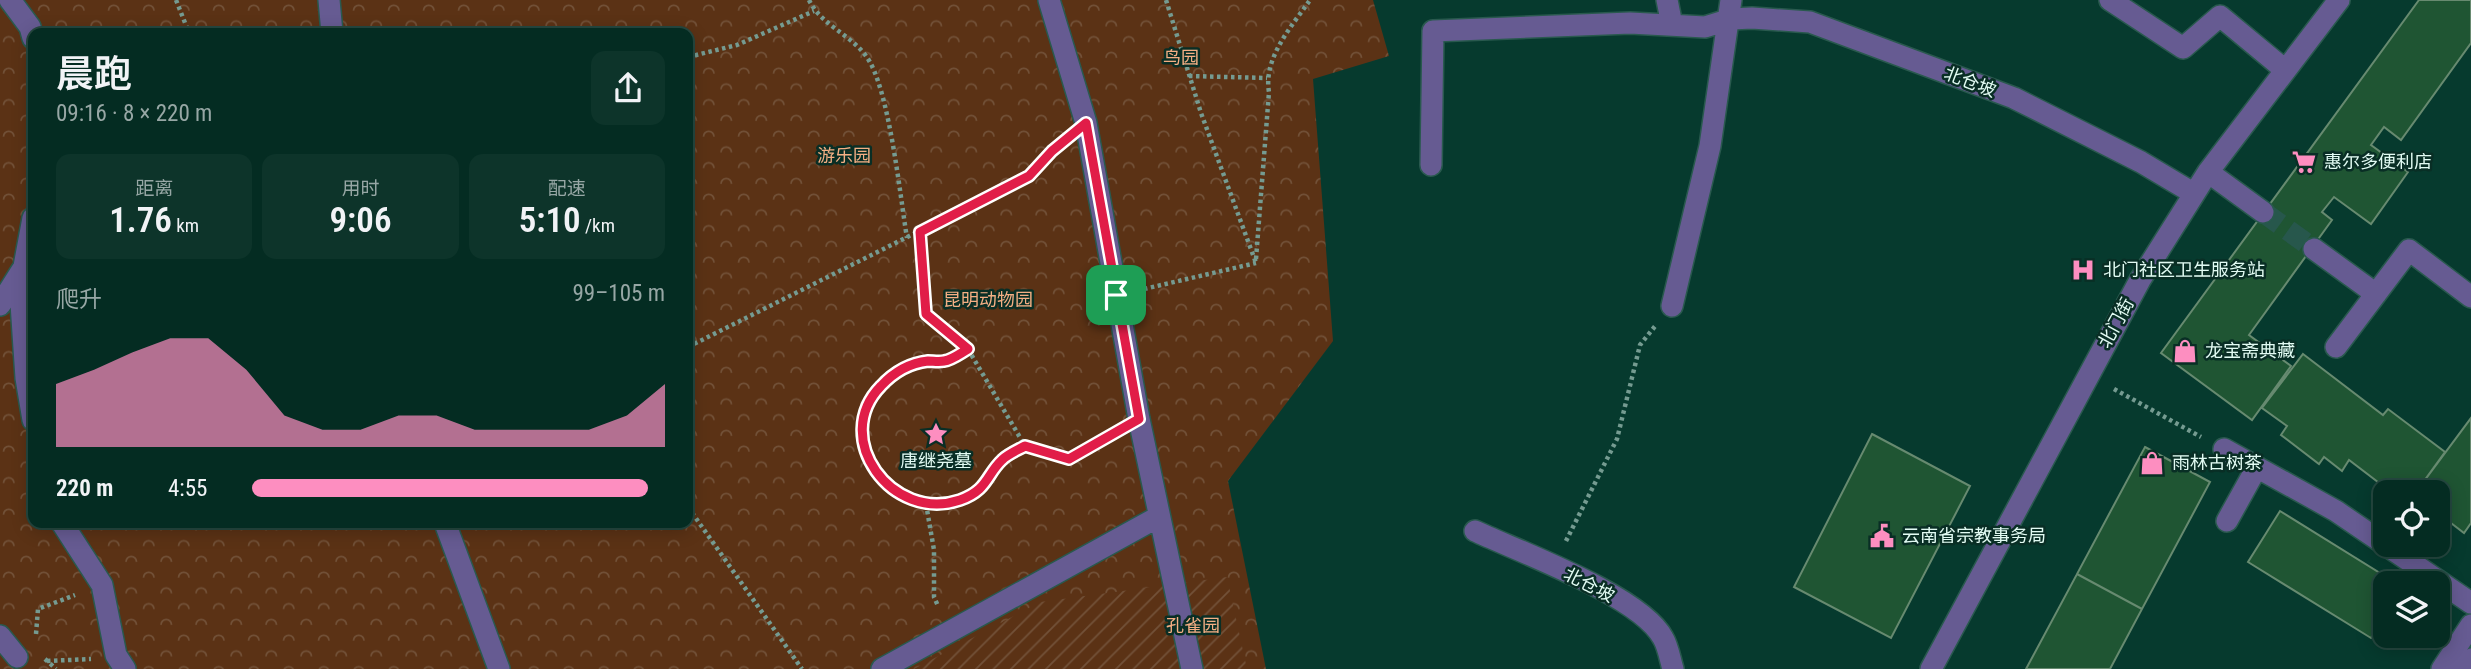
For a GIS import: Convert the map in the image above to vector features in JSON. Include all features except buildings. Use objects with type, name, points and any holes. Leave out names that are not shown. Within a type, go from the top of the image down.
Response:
[{"type":"street","points":[[10,0],[30,28]]},
{"type":"street","points":[[329,0],[332,28]]},
{"type":"street","points":[[1049,0],[1086,123],[1158,517],[1192,669]]},
{"type":"street","points":[[1667,0],[1672,25]]},
{"type":"street","points":[[2110,0],[2183,48],[2220,16],[2285,71]]},
{"type":"street","name":"北门街","points":[[1931,669],[2087,375],[2193,193],[2339,0]]},
{"type":"street","points":[[1672,306],[1710,146],[1731,10]]},
{"type":"street","name":"北仓坡","points":[[1431,165],[1433,31],[1630,23],[1705,27],[1731,10],[1810,22],[2014,98],[2141,162],[2193,193]]},
{"type":"street","points":[[2208,172],[2263,212]]},
{"type":"street","points":[[28,246],[20,288],[28,390]]},
{"type":"street","points":[[2314,249],[2376,294]]},
{"type":"street","points":[[2336,347],[2409,250],[2471,297]]},
{"type":"street","points":[[0,305],[24,268]]},
{"type":"street","points":[[2224,449],[2336,511],[2471,603]]},
{"type":"street","points":[[2227,522],[2256,467]]},
{"type":"street","points":[[881,669],[1158,517]]},
{"type":"street","points":[[65,528],[102,585],[121,662]]},
{"type":"street","points":[[447,528],[499,669]]},
{"type":"street","name":"北仓坡","points":[[1475,531],[1639,610],[1663,637],[1673,669]]},
{"type":"street","points":[[2442,669],[2471,625]]},
{"type":"street","points":[[0,636],[17,657]]},
{"type":"street","points":[[2464,669],[2471,659]]},
{"type":"path","points":[[176,0],[187,28]]},
{"type":"path","points":[[809,0],[814,11],[866,56],[881,87],[907,238]]},
{"type":"path","points":[[1166,0],[1189,76],[1256,263]]},
{"type":"path","points":[[1256,263],[1269,92],[1267,78],[1279,45],[1310,0]]},
{"type":"path","points":[[693,56],[737,45],[814,11]]},
{"type":"path","points":[[1189,76],[1267,78]]},
{"type":"path","points":[[693,345],[1029,176],[1052,151],[1086,123]]},
{"type":"path","points":[[920,232],[926,314],[968,349],[1025,446],[1069,459],[1139,419]]},
{"type":"path","points":[[1116,295],[1256,263]]},
{"type":"path","points":[[1552,566],[1617,439],[1640,345],[1672,306]]},
{"type":"path","points":[[968,349],[945,361],[909,366],[879,388],[869,404],[864,441],[874,468],[891,489],[926,504],[944,504],[978,490],[992,477],[1001,460],[1025,446]]},
{"type":"path","points":[[2087,375],[2224,449]]},
{"type":"path","points":[[926,504],[934,550],[933,597],[949,630]]},
{"type":"path","points":[[693,514],[802,669]]},
{"type":"path","points":[[38,609],[102,585]]},
{"type":"path","points":[[56,669],[47,661],[121,662]]},
{"type":"green space","name":"昆明动物园","points":[[0,0],[1373,0],[1389,56],[1313,79],[1333,341],[1228,481],[1266,669],[0,669]]},
{"type":"green space","name":"孔雀园","points":[[1227,577],[1247,669],[914,669],[1040,602]]},
{"type":"tunnel","points":[[2263,212],[2314,249]]},
{"type":"place","name":"惠尔多便利店","points":[[2304,162]]},
{"type":"place","name":"北门社区卫生服务站","points":[[2083,270]]},
{"type":"place","name":"龙宝斋典藏","points":[[2185,351]]},
{"type":"place","name":"唐继尧墓","points":[[936,434]]},
{"type":"place","name":"雨林古树茶","points":[[2152,463]]},
{"type":"place","name":"云南省宗教事务局","points":[[1882,536]]},
{"type":"route","points":[[1086,123],[1116,295],[1139,419],[1069,459],[1025,446],[1001,460],[992,477],[978,490],[962,499],[944,504],[926,504],[908,499],[891,489],[878,476],[869,460],[864,441],[869,404],[879,388],[892,375],[909,366],[927,361],[945,361],[968,349],[926,314],[920,232],[1029,176],[1052,151],[1086,123]]},
{"type":"park label","name":"鸟园","points":[[1181,58]]},
{"type":"park label","name":"游乐园","points":[[844,156]]}]
